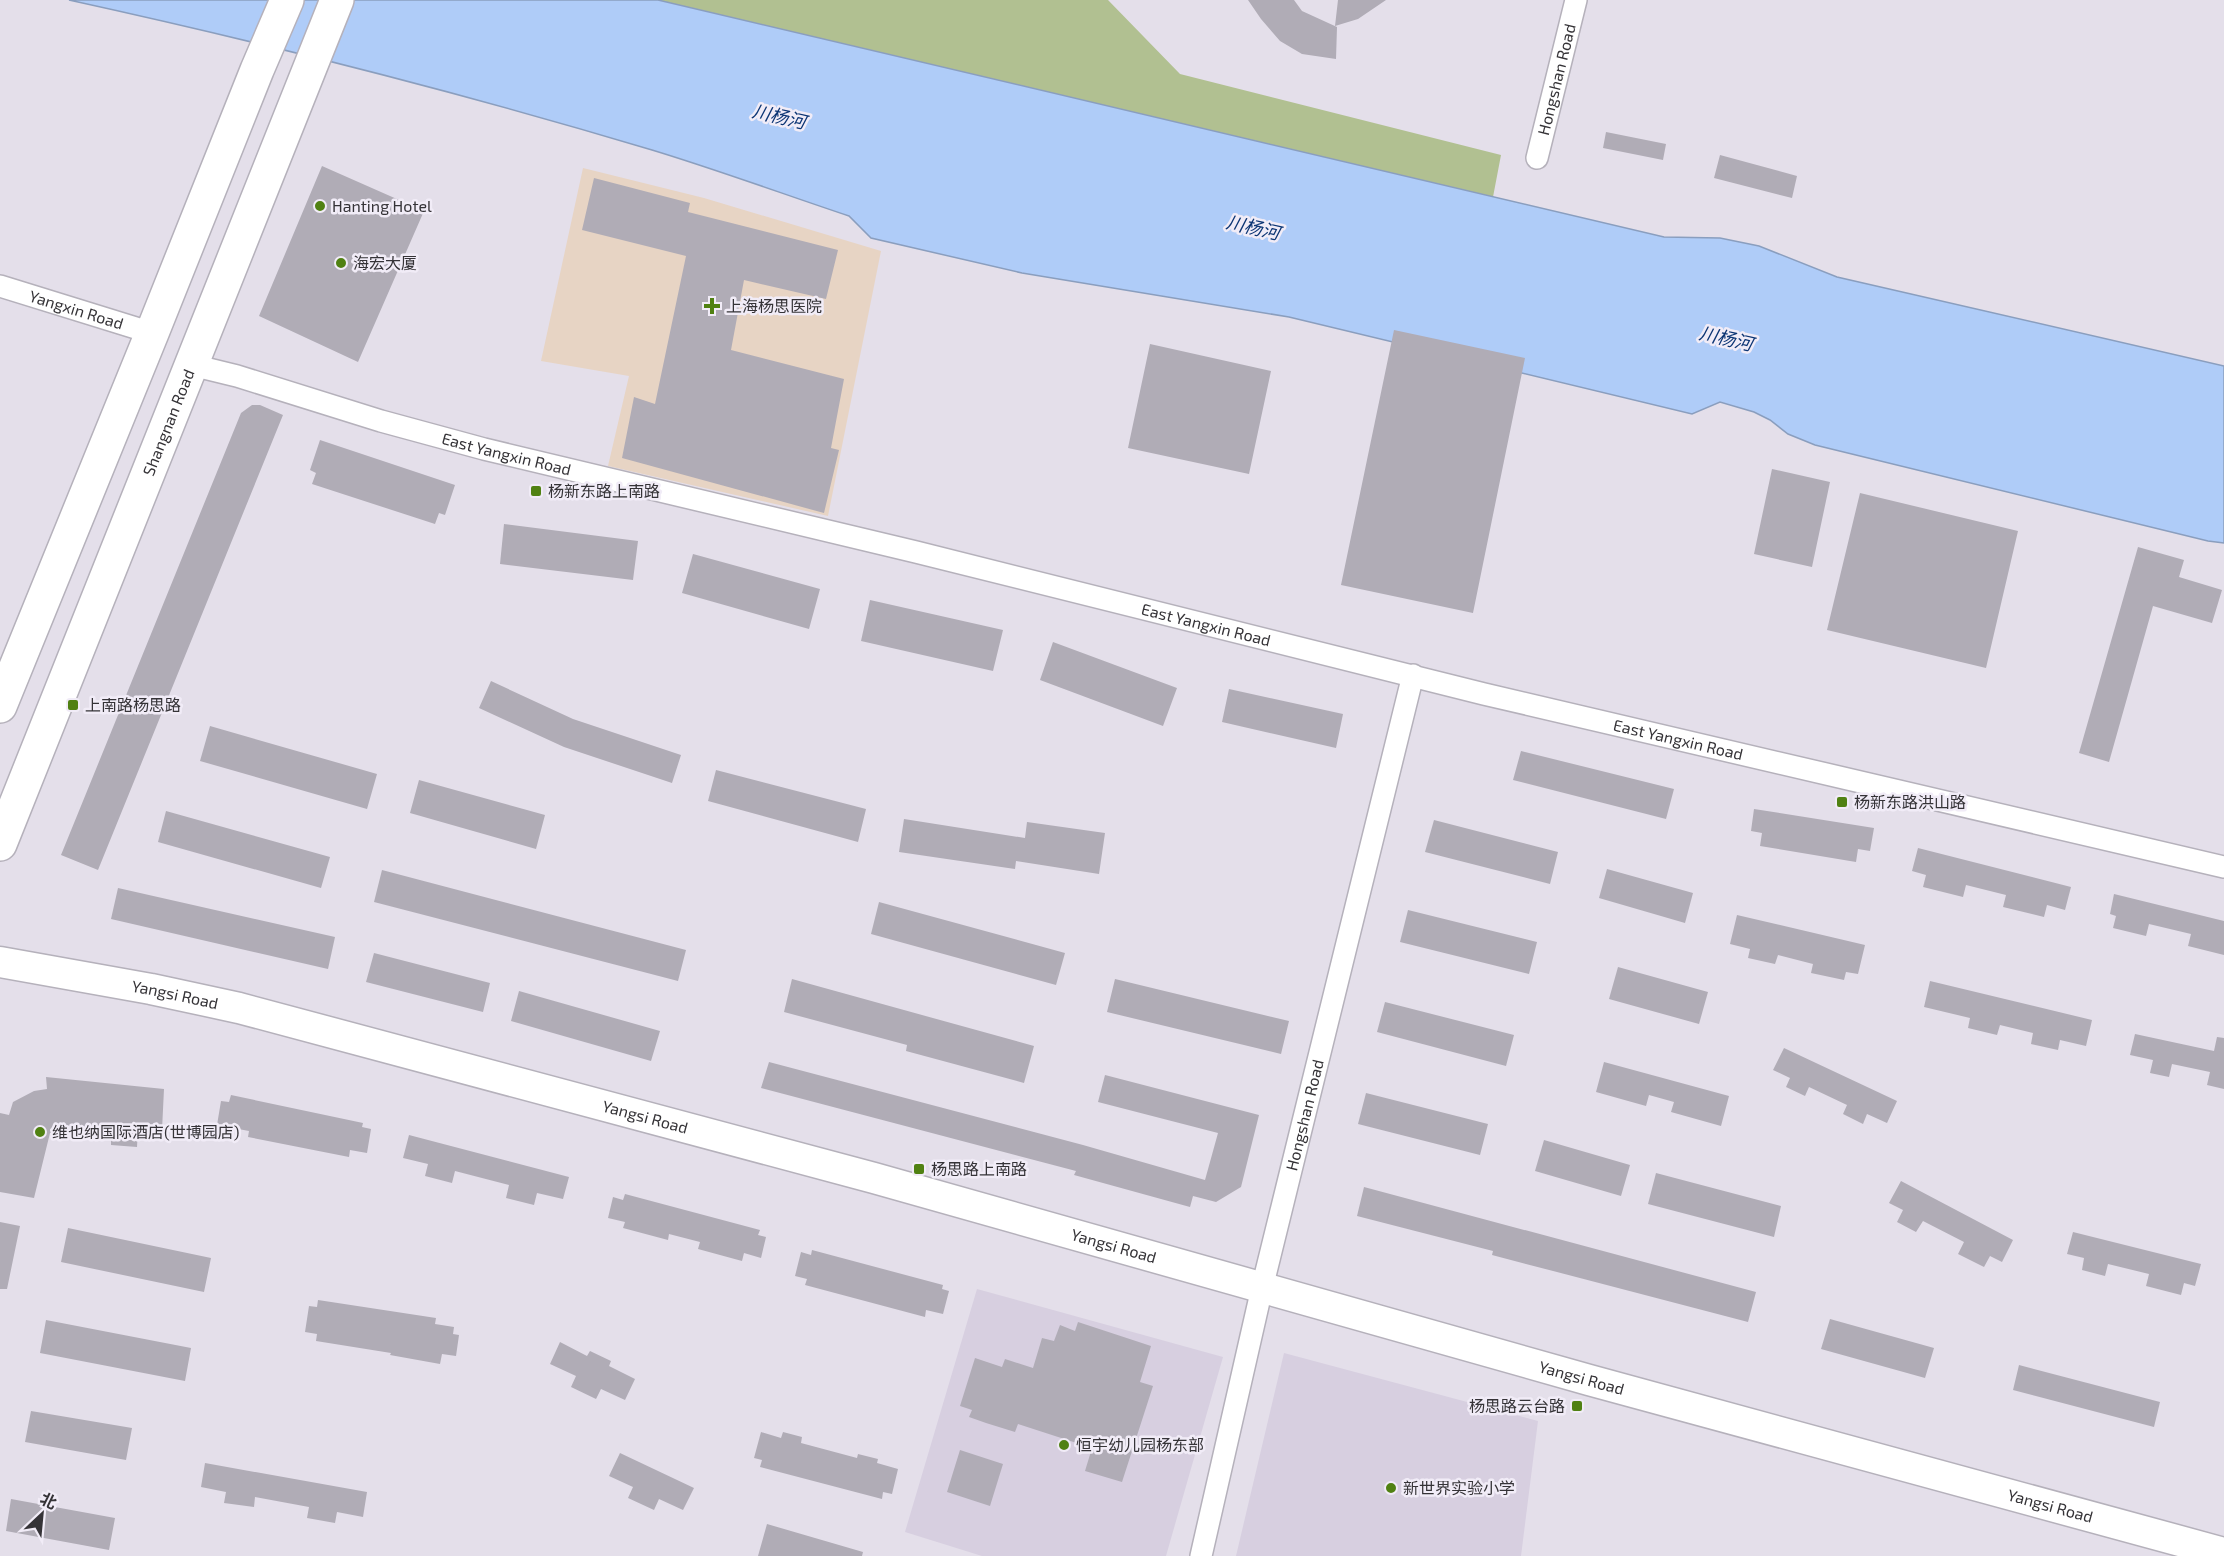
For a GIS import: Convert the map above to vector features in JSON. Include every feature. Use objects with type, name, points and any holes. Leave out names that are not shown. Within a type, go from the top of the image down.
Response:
[{"type":"main road","points":[[0,706],[287,0]]},
{"type":"main road","name":"Shangnan Road","points":[[0,844],[337,0]]},
{"type":"street","name":"Hongshan Road","points":[[1537,158],[1576,0]]},
{"type":"street","name":"Yangxin Road","points":[[0,286],[152,333]]},
{"type":"street","name":"East Yangxin Road","points":[[192,365],[237,376],[392,424],[484,449],[927,554],[1413,675],[2224,867]]},
{"type":"street","name":"Hongshan Road","points":[[1201,1556],[1262,1288],[1413,675]]},
{"type":"street","name":"Yangsi Road","points":[[0,962],[151,989],[239,1008],[874,1178],[1782,1434],[2224,1553]]},
{"type":"shaded area","name":"上海杨思医院","points":[[583,168],[704,198],[881,251],[828,516],[608,466],[629,376],[541,361]]},
{"type":"shaded area","name":"恒宇幼儿园杨东部","points":[[977,1289],[1223,1357],[1166,1556],[982,1556],[905,1532]]},
{"type":"shaded area","name":"新世界实验小学","points":[[1284,1353],[1538,1421],[1521,1556],[1236,1556]]},
{"type":"green space","points":[[658,0],[1108,0],[1180,74],[1501,155],[1493,197]]},
{"type":"water","name":"川杨河","points":[[69,0],[658,0],[1664,237],[1720,238],[1759,246],[1837,277],[2224,366],[2224,543],[1815,445],[1788,434],[1770,420],[1754,412],[1720,402],[1692,414],[1289,317],[1022,273],[871,238],[849,216],[652,150],[362,69]]},
{"type":"building","points":[[1248,0],[1294,0],[1302,11],[1337,27],[1336,59],[1302,54],[1280,41]]},
{"type":"building","points":[[1338,0],[1386,0],[1358,19],[1335,26]]},
{"type":"building","points":[[1606,132],[1666,144],[1663,160],[1603,148]]},
{"type":"building","points":[[1720,155],[1797,176],[1792,198],[1714,178]]},
{"type":"building","name":"海宏大厦","points":[[322,166],[424,211],[358,362],[259,316]]},
{"type":"building","points":[[594,178],[690,203],[688,212],[838,250],[826,299],[744,280],[731,350],[844,379],[831,448],[839,450],[824,513],[622,458],[634,397],[655,404],[686,256],[582,230]]},
{"type":"building","points":[[1394,330],[1525,358],[1473,613],[1341,585]]},
{"type":"building","points":[[1150,344],[1271,371],[1249,474],[1128,448]]},
{"type":"building","points":[[252,405],[260,405],[283,415],[98,870],[61,855],[241,413]]},
{"type":"building","points":[[320,440],[455,485],[445,515],[439,513],[435,524],[312,484],[316,473],[310,470]]},
{"type":"building","points":[[1772,469],[1830,482],[1812,567],[1754,554]]},
{"type":"building","points":[[1860,493],[2018,531],[1986,668],[1827,630]]},
{"type":"building","points":[[504,524],[638,541],[633,580],[500,564]]},
{"type":"building","points":[[2138,547],[2184,560],[2179,577],[2222,590],[2212,623],[2153,606],[2109,762],[2079,753]]},
{"type":"building","points":[[693,554],[820,589],[809,629],[682,593]]},
{"type":"building","points":[[870,600],[1003,630],[993,671],[861,641]]},
{"type":"building","points":[[1053,642],[1177,688],[1163,726],[1040,680]]},
{"type":"building","points":[[491,681],[573,719],[681,755],[672,783],[564,747],[479,708]]},
{"type":"building","points":[[1229,689],[1343,714],[1336,748],[1222,722]]},
{"type":"building","points":[[210,726],[377,774],[367,809],[200,761]]},
{"type":"building","points":[[1521,751],[1674,789],[1666,819],[1513,780]]},
{"type":"building","points":[[716,770],[866,809],[858,842],[708,801]]},
{"type":"building","points":[[419,780],[545,815],[536,849],[410,813]]},
{"type":"building","points":[[1754,809],[1874,828],[1870,851],[1858,849],[1856,862],[1760,846],[1762,833],[1751,831]]},
{"type":"building","points":[[166,811],[330,857],[321,888],[158,842]]},
{"type":"building","points":[[904,819],[1025,838],[1027,822],[1105,833],[1099,874],[1016,861],[1015,869],[899,852]]},
{"type":"building","points":[[1434,820],[1558,852],[1550,884],[1425,852]]},
{"type":"building","points":[[1918,848],[2071,887],[2065,910],[2047,905],[2044,917],[2003,907],[2006,895],[1966,885],[1963,897],[1923,887],[1926,875],[1912,871]]},
{"type":"building","points":[[1607,869],[1693,893],[1685,923],[1599,898]]},
{"type":"building","points":[[382,870],[686,950],[678,981],[374,902]]},
{"type":"building","points":[[118,888],[335,937],[328,969],[111,919]]},
{"type":"building","points":[[2114,894],[2224,921],[2224,955],[2188,946],[2191,934],[2149,924],[2146,936],[2113,928],[2116,916],[2110,914]]},
{"type":"building","points":[[879,902],[1065,953],[1056,985],[871,934]]},
{"type":"building","points":[[1408,910],[1537,942],[1529,974],[1400,942]]},
{"type":"building","points":[[1737,915],[1865,945],[1858,974],[1846,972],[1844,980],[1811,973],[1813,964],[1778,955],[1775,964],[1748,958],[1750,949],[1730,944]]},
{"type":"building","points":[[374,953],[490,983],[483,1012],[366,982]]},
{"type":"building","points":[[1618,967],[1708,992],[1699,1024],[1609,999]]},
{"type":"building","points":[[792,979],[1034,1046],[1024,1083],[906,1051],[907,1045],[784,1012]]},
{"type":"building","points":[[1115,979],[1289,1021],[1281,1054],[1107,1012]]},
{"type":"building","points":[[1930,981],[2092,1020],[2086,1046],[2060,1040],[2058,1050],[2031,1044],[2033,1033],[2000,1025],[1997,1035],[1968,1028],[1970,1018],[1924,1007]]},
{"type":"building","points":[[519,991],[660,1031],[651,1061],[511,1021]]},
{"type":"building","points":[[1385,1002],[1514,1035],[1506,1066],[1377,1032]]},
{"type":"building","points":[[2135,1034],[2214,1051],[2217,1037],[2224,1038],[2224,1089],[2207,1085],[2210,1072],[2172,1064],[2169,1077],[2150,1073],[2153,1060],[2130,1055]]},
{"type":"building","points":[[1784,1048],[1897,1101],[1887,1123],[1867,1114],[1863,1124],[1843,1114],[1847,1105],[1809,1087],[1805,1096],[1786,1087],[1790,1078],[1773,1070]]},
{"type":"building","points":[[769,1062],[1083,1145],[1205,1180],[1218,1133],[1098,1102],[1105,1075],[1259,1115],[1241,1187],[1216,1202],[1193,1196],[1190,1207],[1074,1175],[1076,1171],[761,1088]]},
{"type":"building","points":[[1604,1062],[1729,1096],[1721,1126],[1671,1112],[1674,1102],[1649,1095],[1646,1106],[1596,1092]]},
{"type":"building","points":[[46,1077],[164,1089],[162,1130],[138,1128],[137,1147],[111,1145],[111,1137],[50,1133],[34,1198],[0,1192],[0,1113],[9,1115],[13,1102],[34,1091],[47,1089]]},
{"type":"building","points":[[1366,1093],[1488,1124],[1480,1155],[1358,1124]]},
{"type":"building","points":[[231,1095],[363,1123],[362,1127],[371,1129],[367,1153],[350,1150],[349,1157],[248,1137],[249,1131],[217,1125],[221,1101],[229,1102]]},
{"type":"building","points":[[409,1135],[569,1177],[563,1199],[537,1193],[534,1205],[506,1198],[509,1185],[455,1171],[452,1183],[425,1176],[428,1164],[403,1158]]},
{"type":"building","points":[[1544,1140],[1630,1165],[1621,1196],[1535,1171]]},
{"type":"building","points":[[1656,1173],[1781,1206],[1774,1237],[1648,1204]]},
{"type":"building","points":[[1901,1181],[2013,1240],[2002,1262],[1990,1256],[1984,1267],[1958,1254],[1964,1242],[1923,1221],[1916,1232],[1897,1222],[1903,1210],[1889,1203]]},
{"type":"building","points":[[1364,1187],[1756,1292],[1748,1322],[1492,1255],[1493,1251],[1357,1216]]},
{"type":"building","points":[[625,1194],[760,1230],[758,1235],[766,1237],[761,1258],[744,1253],[742,1261],[698,1249],[700,1242],[669,1234],[668,1240],[623,1228],[625,1222],[608,1218],[613,1197],[623,1200]]},
{"type":"building","points":[[0,1222],[20,1226],[7,1289],[0,1289]]},
{"type":"building","points":[[68,1228],[211,1258],[204,1292],[61,1262]]},
{"type":"building","points":[[2073,1232],[2201,1264],[2195,1286],[2184,1283],[2181,1295],[2146,1286],[2149,1274],[2108,1264],[2105,1276],[2082,1270],[2084,1258],[2067,1254]]},
{"type":"building","points":[[812,1250],[943,1285],[942,1289],[949,1291],[943,1314],[926,1310],[925,1317],[805,1285],[807,1279],[795,1276],[801,1252],[811,1255]]},
{"type":"building","points":[[318,1300],[436,1318],[435,1324],[454,1327],[453,1334],[459,1335],[456,1356],[442,1354],[440,1364],[390,1355],[391,1353],[316,1341],[317,1334],[305,1332],[309,1306],[317,1307]]},
{"type":"building","points":[[1830,1319],[1934,1348],[1925,1378],[1821,1349]]},
{"type":"building","points":[[46,1320],[191,1348],[185,1381],[40,1353]]},
{"type":"building","points":[[1078,1322],[1151,1346],[1140,1382],[1153,1386],[1122,1482],[1085,1471],[1092,1448],[1018,1424],[1015,1432],[986,1423],[969,1417],[972,1410],[960,1406],[975,1358],[1002,1367],[1005,1359],[1033,1368],[1042,1338],[1054,1341],[1060,1325],[1075,1331]]},
{"type":"building","points":[[560,1342],[587,1356],[590,1351],[611,1361],[609,1366],[635,1379],[625,1400],[601,1389],[596,1399],[571,1387],[576,1376],[550,1364]]},
{"type":"building","points":[[2019,1365],[2160,1402],[2154,1427],[2013,1390]]},
{"type":"building","points":[[31,1411],[132,1428],[126,1460],[25,1442]]},
{"type":"building","points":[[761,1432],[781,1438],[783,1432],[802,1437],[801,1443],[857,1458],[858,1454],[878,1459],[877,1463],[898,1469],[892,1494],[883,1492],[882,1499],[760,1467],[762,1460],[754,1458]]},
{"type":"building","points":[[960,1450],[1003,1464],[990,1506],[947,1492]]},
{"type":"building","points":[[620,1453],[694,1488],[683,1510],[659,1499],[654,1510],[628,1498],[633,1487],[609,1476]]},
{"type":"building","points":[[205,1463],[367,1492],[363,1517],[337,1512],[335,1523],[307,1518],[309,1507],[255,1497],[254,1507],[224,1503],[226,1492],[201,1487]]},
{"type":"building","points":[[11,1499],[115,1518],[109,1550],[6,1531]]},
{"type":"building","points":[[767,1524],[863,1552],[862,1556],[758,1556]]},
{"type":"place","name":"Hanting Hotel","points":[[320,206]]},
{"type":"place","name":"海宏大厦","points":[[341,263]]},
{"type":"place","name":"上海杨思医院","points":[[712,306]]},
{"type":"place","name":"杨新东路上南路","points":[[536,491]]},
{"type":"place","name":"上南路杨思路","points":[[73,705]]},
{"type":"place","name":"杨新东路洪山路","points":[[1842,802]]},
{"type":"place","name":"维也纳国际酒店(世博园店)","points":[[40,1132]]},
{"type":"place","name":"杨思路上南路","points":[[919,1169]]},
{"type":"place","name":"杨思路云台路","points":[[1577,1406]]},
{"type":"place","name":"恒宇幼儿园杨东部","points":[[1064,1445]]},
{"type":"place","name":"新世界实验小学","points":[[1391,1488]]}]
